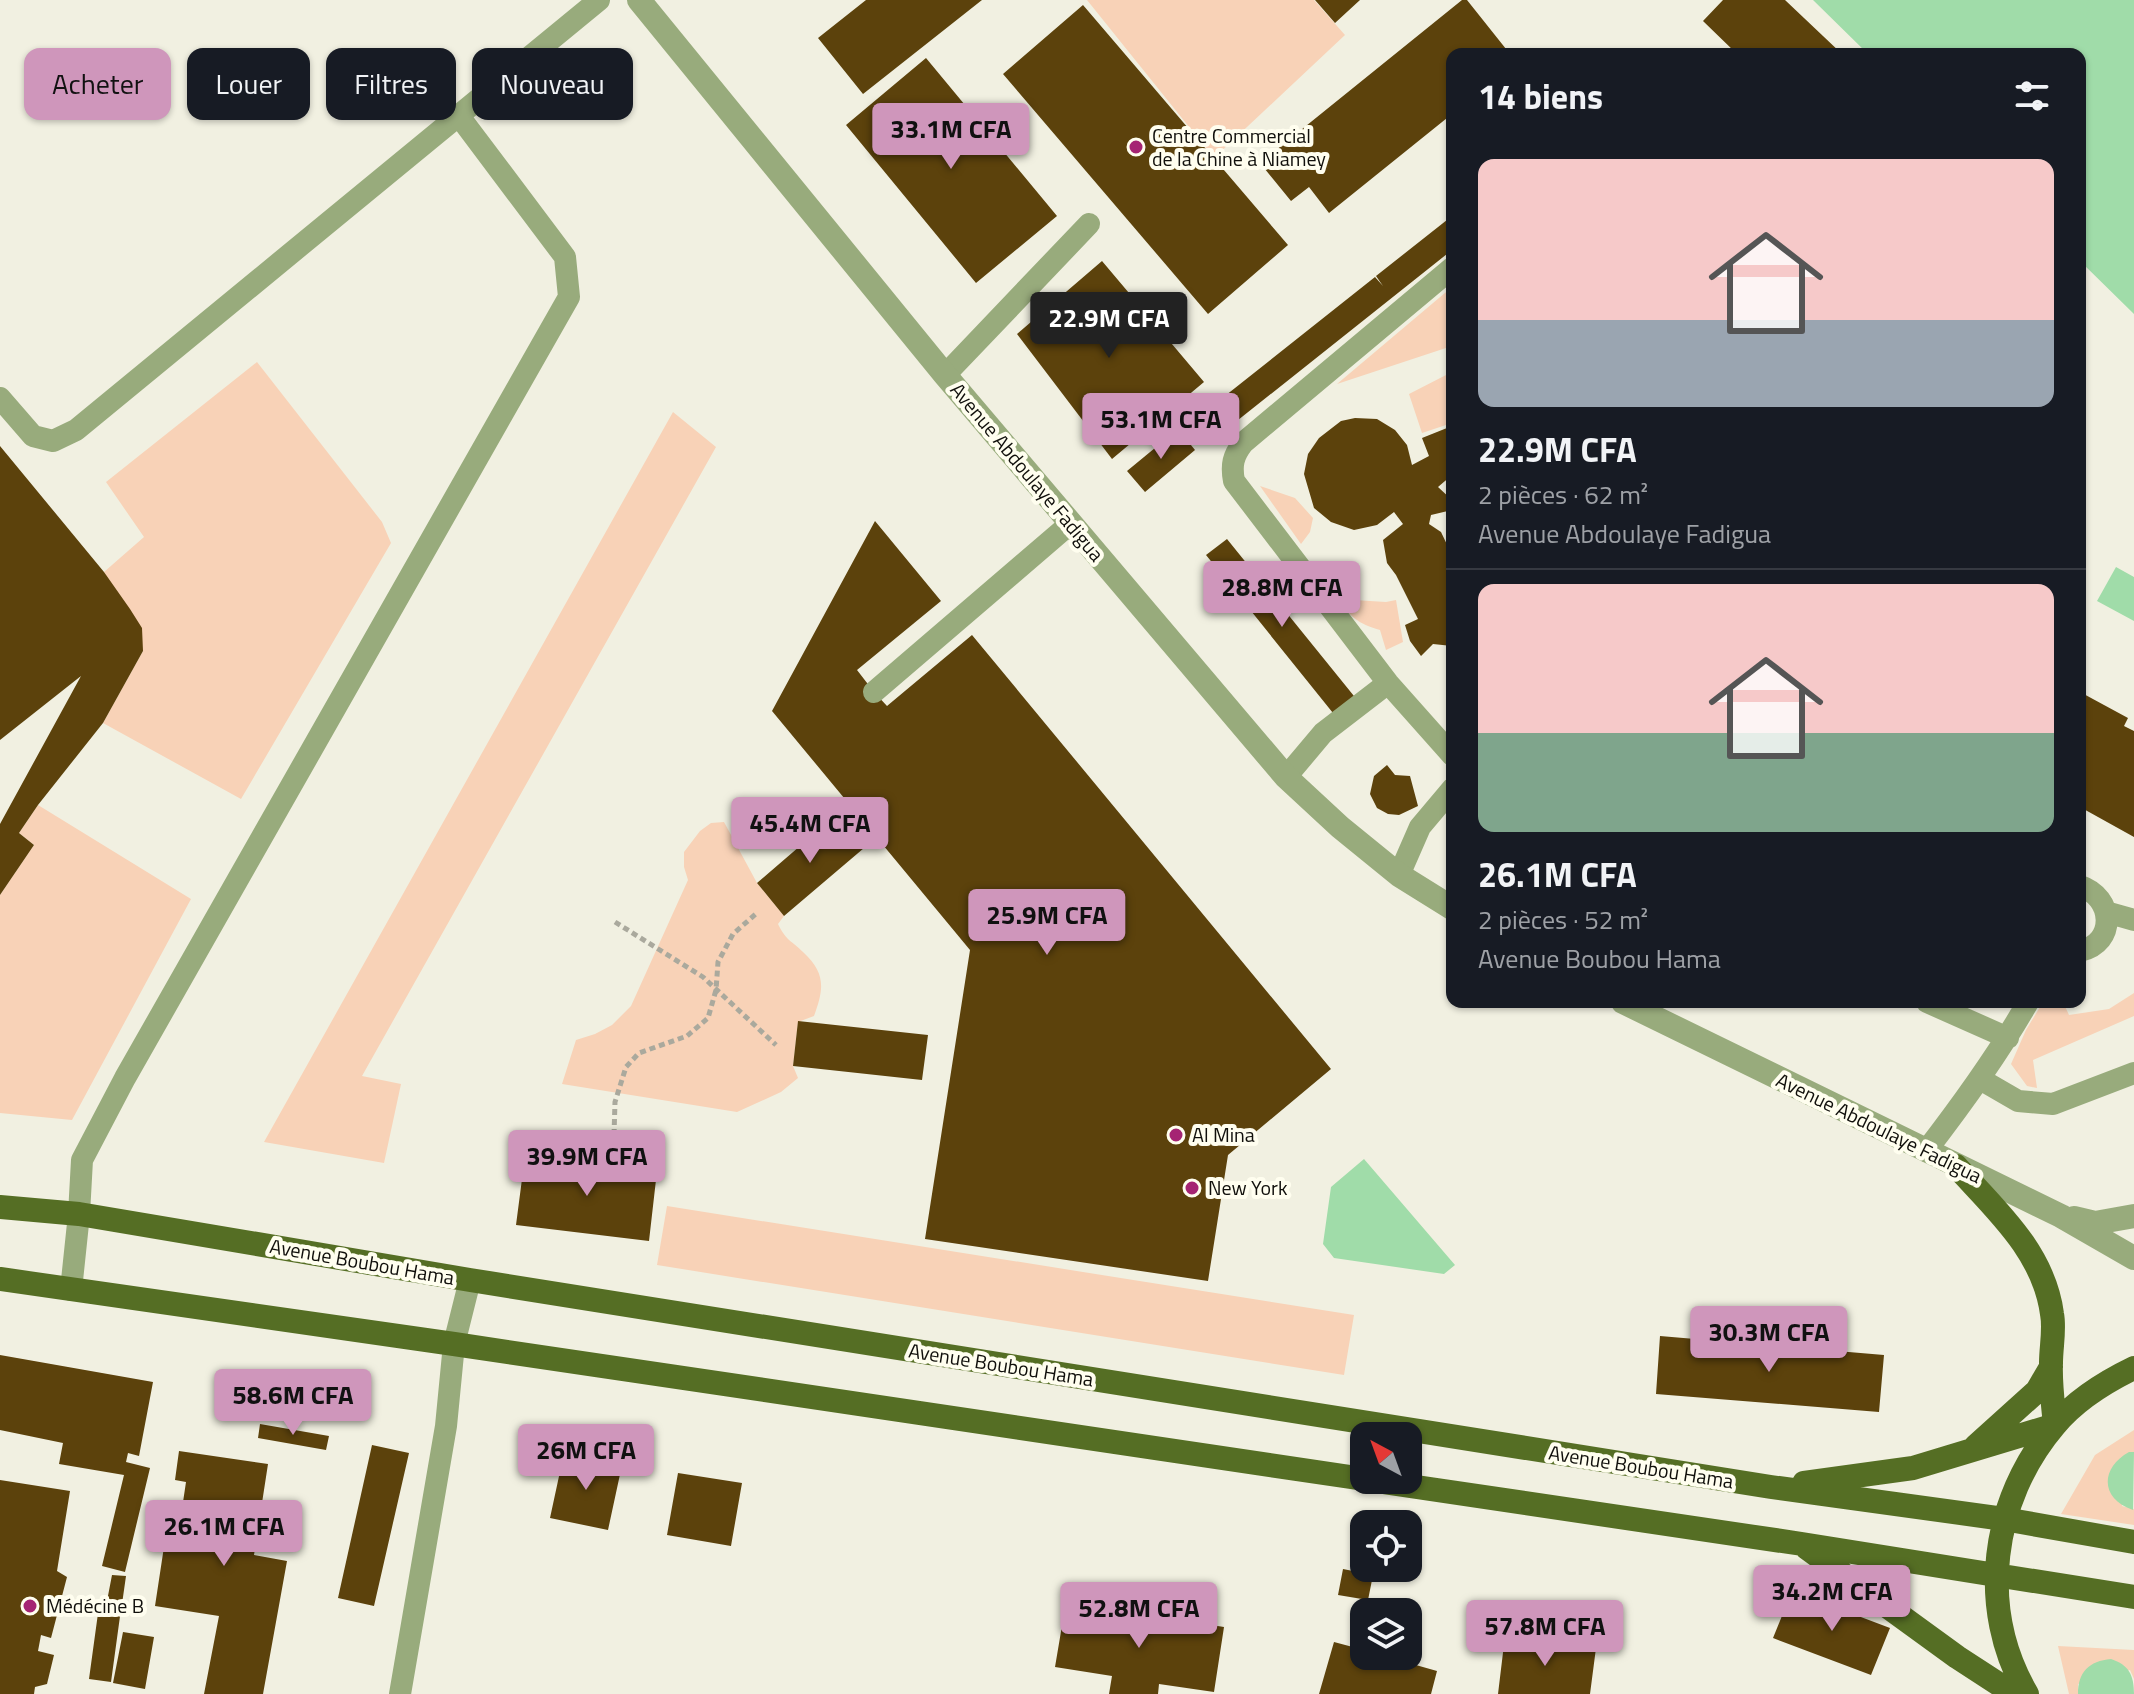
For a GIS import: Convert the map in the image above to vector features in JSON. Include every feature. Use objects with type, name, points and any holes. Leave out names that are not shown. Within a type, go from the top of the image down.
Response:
[{"type":"main road","points":[[1956,1166],[2016,1232],[2042,1274],[2053,1317],[2051,1367],[2055,1425]]},
{"type":"main road","name":"Avenue Boubou Hama","points":[[0,1207],[79,1214],[470,1280],[1771,1487],[2004,1519],[2134,1542]]},
{"type":"main road","points":[[0,1279],[1350,1478]]},
{"type":"main road","points":[[1972,1449],[2037,1391],[2051,1367]]},
{"type":"main road","points":[[2027,1694],[2005,1644],[1997,1610],[1995,1574],[2004,1519],[2024,1469],[2055,1425],[2081,1400],[2109,1380],[2134,1368]]},
{"type":"main road","points":[[1771,1487],[1913,1468],[2055,1425]]},
{"type":"main road","points":[[1422,1488],[2134,1597]]},
{"type":"main road","points":[[1802,1544],[1957,1657],[2014,1694]]},
{"type":"street","name":"Avenue Abdoulaye Fadigua","points":[[639,0],[945,375],[1286,777],[1399,875],[1446,904]]},
{"type":"street","name":"Avenue Abdoulaye Fadigua","points":[[1635,1008],[2061,1216],[2134,1258]]},
{"type":"street","points":[[2061,1216],[2095,1223],[2134,1216]]},
{"type":"lane","points":[[0,398],[33,436],[53,441],[76,430],[599,0]]},
{"type":"lane","points":[[71,1290],[82,1160],[125,1078],[569,297],[565,257],[459,116]]},
{"type":"lane","points":[[945,375],[1089,224]]},
{"type":"lane","points":[[1446,273],[1243,443],[1231,468],[1234,481],[1388,683],[1446,748]]},
{"type":"lane","points":[[874,692],[1071,523]]},
{"type":"lane","points":[[1286,777],[1323,733],[1388,683]]},
{"type":"lane","points":[[1399,875],[1420,827],[1446,796]]},
{"type":"lane","points":[[2086,888],[2100,898],[2106,912],[2106,927],[2100,940],[2086,949]]},
{"type":"lane","points":[[2106,912],[2134,920]]},
{"type":"lane","points":[[1940,1008],[2008,1038]]},
{"type":"lane","points":[[1926,1151],[1980,1079],[2025,1008]]},
{"type":"lane","points":[[1980,1079],[2018,1101],[2053,1104],[2134,1073]]},
{"type":"lane","points":[[400,1694],[446,1426],[454,1344],[470,1280]]},
{"type":"path","points":[[614,1135],[615,1102],[626,1067],[639,1053],[687,1036],[708,1018],[716,990],[718,962],[733,934],[758,912]]},
{"type":"path","points":[[615,922],[703,977],[776,1045]]},
{"type":"shaded area","points":[[1087,0],[1314,0],[1345,35],[1214,158]]},
{"type":"shaded area","points":[[1813,0],[2134,0],[2134,314],[2086,267],[2086,48],[1862,48]]},
{"type":"shaded area","points":[[1446,292],[1446,348],[1337,384]]},
{"type":"shaded area","points":[[257,362],[382,522],[391,543],[241,799],[103,723],[143,651],[104,572],[144,537],[106,482]]},
{"type":"shaded area","points":[[1446,375],[1446,425],[1422,433],[1409,394]]},
{"type":"shaded area","points":[[673,412],[716,447],[362,1076],[401,1084],[384,1163],[264,1142]]},
{"type":"shaded area","points":[[1260,486],[1295,498],[1313,518],[1310,532],[1301,544]]},
{"type":"shaded area","points":[[2116,567],[2134,577],[2134,621],[2097,601]]},
{"type":"shaded area","points":[[1341,592],[1354,600],[1396,600],[1403,642],[1386,650],[1380,630],[1351,615],[1337,599]]},
{"type":"shaded area","points":[[38,805],[191,899],[72,1120],[0,1113],[0,895],[34,845],[19,833]]},
{"type":"shaded area","points":[[724,822],[757,883],[784,916],[778,924],[781,930],[819,974],[820,998],[814,1016],[798,1022],[793,1066],[798,1078],[781,1092],[737,1112],[562,1084],[576,1040],[612,1025],[631,1006],[688,880],[684,852],[700,831],[711,823]]},
{"type":"shaded area","points":[[2134,993],[2134,1016],[2033,1060],[2037,1088],[2027,1086],[2011,1064],[2039,1008],[2066,1008],[2069,1015],[2109,1009]]},
{"type":"shaded area","points":[[1364,1159],[1455,1265],[1444,1274],[1334,1258],[1323,1244],[1331,1187]]},
{"type":"shaded area","points":[[667,1206],[1354,1315],[1344,1375],[657,1265]]},
{"type":"shaded area","points":[[2134,1430],[2134,1452],[2129,1452],[2122,1506],[2134,1509],[2134,1525],[2061,1514],[2095,1455]]},
{"type":"shaded area","points":[[2129,1452],[2134,1452],[2133,1510],[2114,1499],[2108,1483],[2113,1466]]},
{"type":"shaded area","points":[[2058,1646],[2134,1650],[2134,1679],[2130,1670],[2078,1684],[2078,1694],[2069,1694]]},
{"type":"shaded area","points":[[2111,1659],[2129,1672],[2134,1694],[2078,1694],[2086,1669],[2097,1662]]},
{"type":"building","points":[[866,0],[982,0],[863,94],[818,38]]},
{"type":"building","points":[[1315,0],[1360,0],[1335,23]]},
{"type":"building","points":[[1462,0],[1467,0],[1505,48],[1446,48],[1446,119],[1329,213],[1309,187],[1291,201],[1260,163]]},
{"type":"building","points":[[1723,0],[1785,0],[1836,48],[1731,48],[1703,21]]},
{"type":"building","points":[[1083,5],[1288,245],[1208,314],[1003,74]]},
{"type":"building","points":[[926,58],[1057,216],[976,283],[846,125]]},
{"type":"building","points":[[1446,221],[1446,255],[1228,428],[1211,407],[1375,277],[1383,286],[1376,276]]},
{"type":"building","points":[[1102,261],[1204,382],[1112,459],[1017,334]]},
{"type":"building","points":[[1377,419],[1395,430],[1407,445],[1412,465],[1429,456],[1422,438],[1446,428],[1446,480],[1438,487],[1446,494],[1446,511],[1431,515],[1429,524],[1441,532],[1446,542],[1446,645],[1433,644],[1421,656],[1410,641],[1405,625],[1418,619],[1387,563],[1383,540],[1403,524],[1394,512],[1377,525],[1354,530],[1331,522],[1314,508],[1304,474],[1308,454],[1319,438],[1341,421]]},
{"type":"building","points":[[1178,429],[1195,450],[1145,492],[1127,471]]},
{"type":"building","points":[[0,446],[104,572],[130,609],[142,628],[143,651],[103,723],[19,833],[34,845],[0,895],[0,824],[81,676],[0,740]]},
{"type":"building","points":[[875,521],[941,601],[857,670],[874,692],[887,706],[972,635],[1331,1069],[1228,1155],[1208,1281],[925,1239],[970,950],[772,711]]},
{"type":"building","points":[[1227,539],[1358,701],[1337,718],[1206,555]]},
{"type":"building","points":[[2086,695],[2128,718],[2124,726],[2134,731],[2134,837],[2086,810]]},
{"type":"building","points":[[1387,765],[1395,775],[1410,776],[1418,806],[1399,815],[1377,808],[1370,794],[1374,776]]},
{"type":"building","points":[[836,815],[864,848],[784,916],[757,883]]},
{"type":"building","points":[[798,1021],[928,1035],[922,1080],[793,1066]]},
{"type":"building","points":[[525,1156],[657,1171],[649,1241],[516,1225]]},
{"type":"building","points":[[1660,1336],[1884,1355],[1879,1412],[1656,1394]]},
{"type":"building","points":[[0,1355],[153,1382],[139,1456],[128,1453],[126,1462],[150,1468],[125,1572],[102,1566],[124,1475],[59,1464],[63,1443],[0,1430]]},
{"type":"building","points":[[260,1424],[329,1436],[326,1450],[258,1438]]},
{"type":"building","points":[[372,1445],[409,1453],[374,1606],[338,1598]]},
{"type":"building","points":[[179,1451],[268,1464],[254,1555],[287,1561],[263,1694],[204,1694],[219,1616],[155,1606],[167,1527],[179,1529],[186,1482],[175,1480]]},
{"type":"building","points":[[564,1453],[622,1465],[608,1530],[550,1518]]},
{"type":"building","points":[[678,1473],[742,1483],[731,1546],[667,1535]]},
{"type":"building","name":"Médécine B","points":[[0,1480],[70,1491],[57,1571],[67,1577],[51,1638],[41,1635],[38,1651],[54,1655],[47,1684],[35,1687],[34,1694],[0,1694]]},
{"type":"building","points":[[1343,1569],[1350,1570],[1350,1582],[1372,1582],[1368,1598],[1338,1595]]},
{"type":"building","points":[[112,1575],[126,1576],[122,1604],[107,1601]]},
{"type":"building","points":[[1792,1591],[1890,1628],[1871,1675],[1773,1638]]},
{"type":"building","points":[[1066,1602],[1224,1627],[1214,1692],[1159,1684],[1158,1694],[1109,1694],[1112,1676],[1055,1667]]},
{"type":"building","points":[[99,1606],[121,1609],[111,1682],[89,1679]]},
{"type":"building","points":[[123,1632],[154,1637],[145,1689],[113,1683]]},
{"type":"building","points":[[1505,1636],[1596,1648],[1590,1694],[1498,1694]]},
{"type":"building","points":[[1334,1642],[1350,1646],[1350,1670],[1422,1670],[1422,1667],[1437,1671],[1431,1694],[1319,1694]]},
{"type":"place","name":"Centre Commercial de la Chine à Niamey","points":[[1136,147]]},
{"type":"place","name":"Al Mina","points":[[1176,1135]]},
{"type":"place","name":"New York","points":[[1192,1188]]},
{"type":"place","name":"Médécine B","points":[[30,1606]]}]
